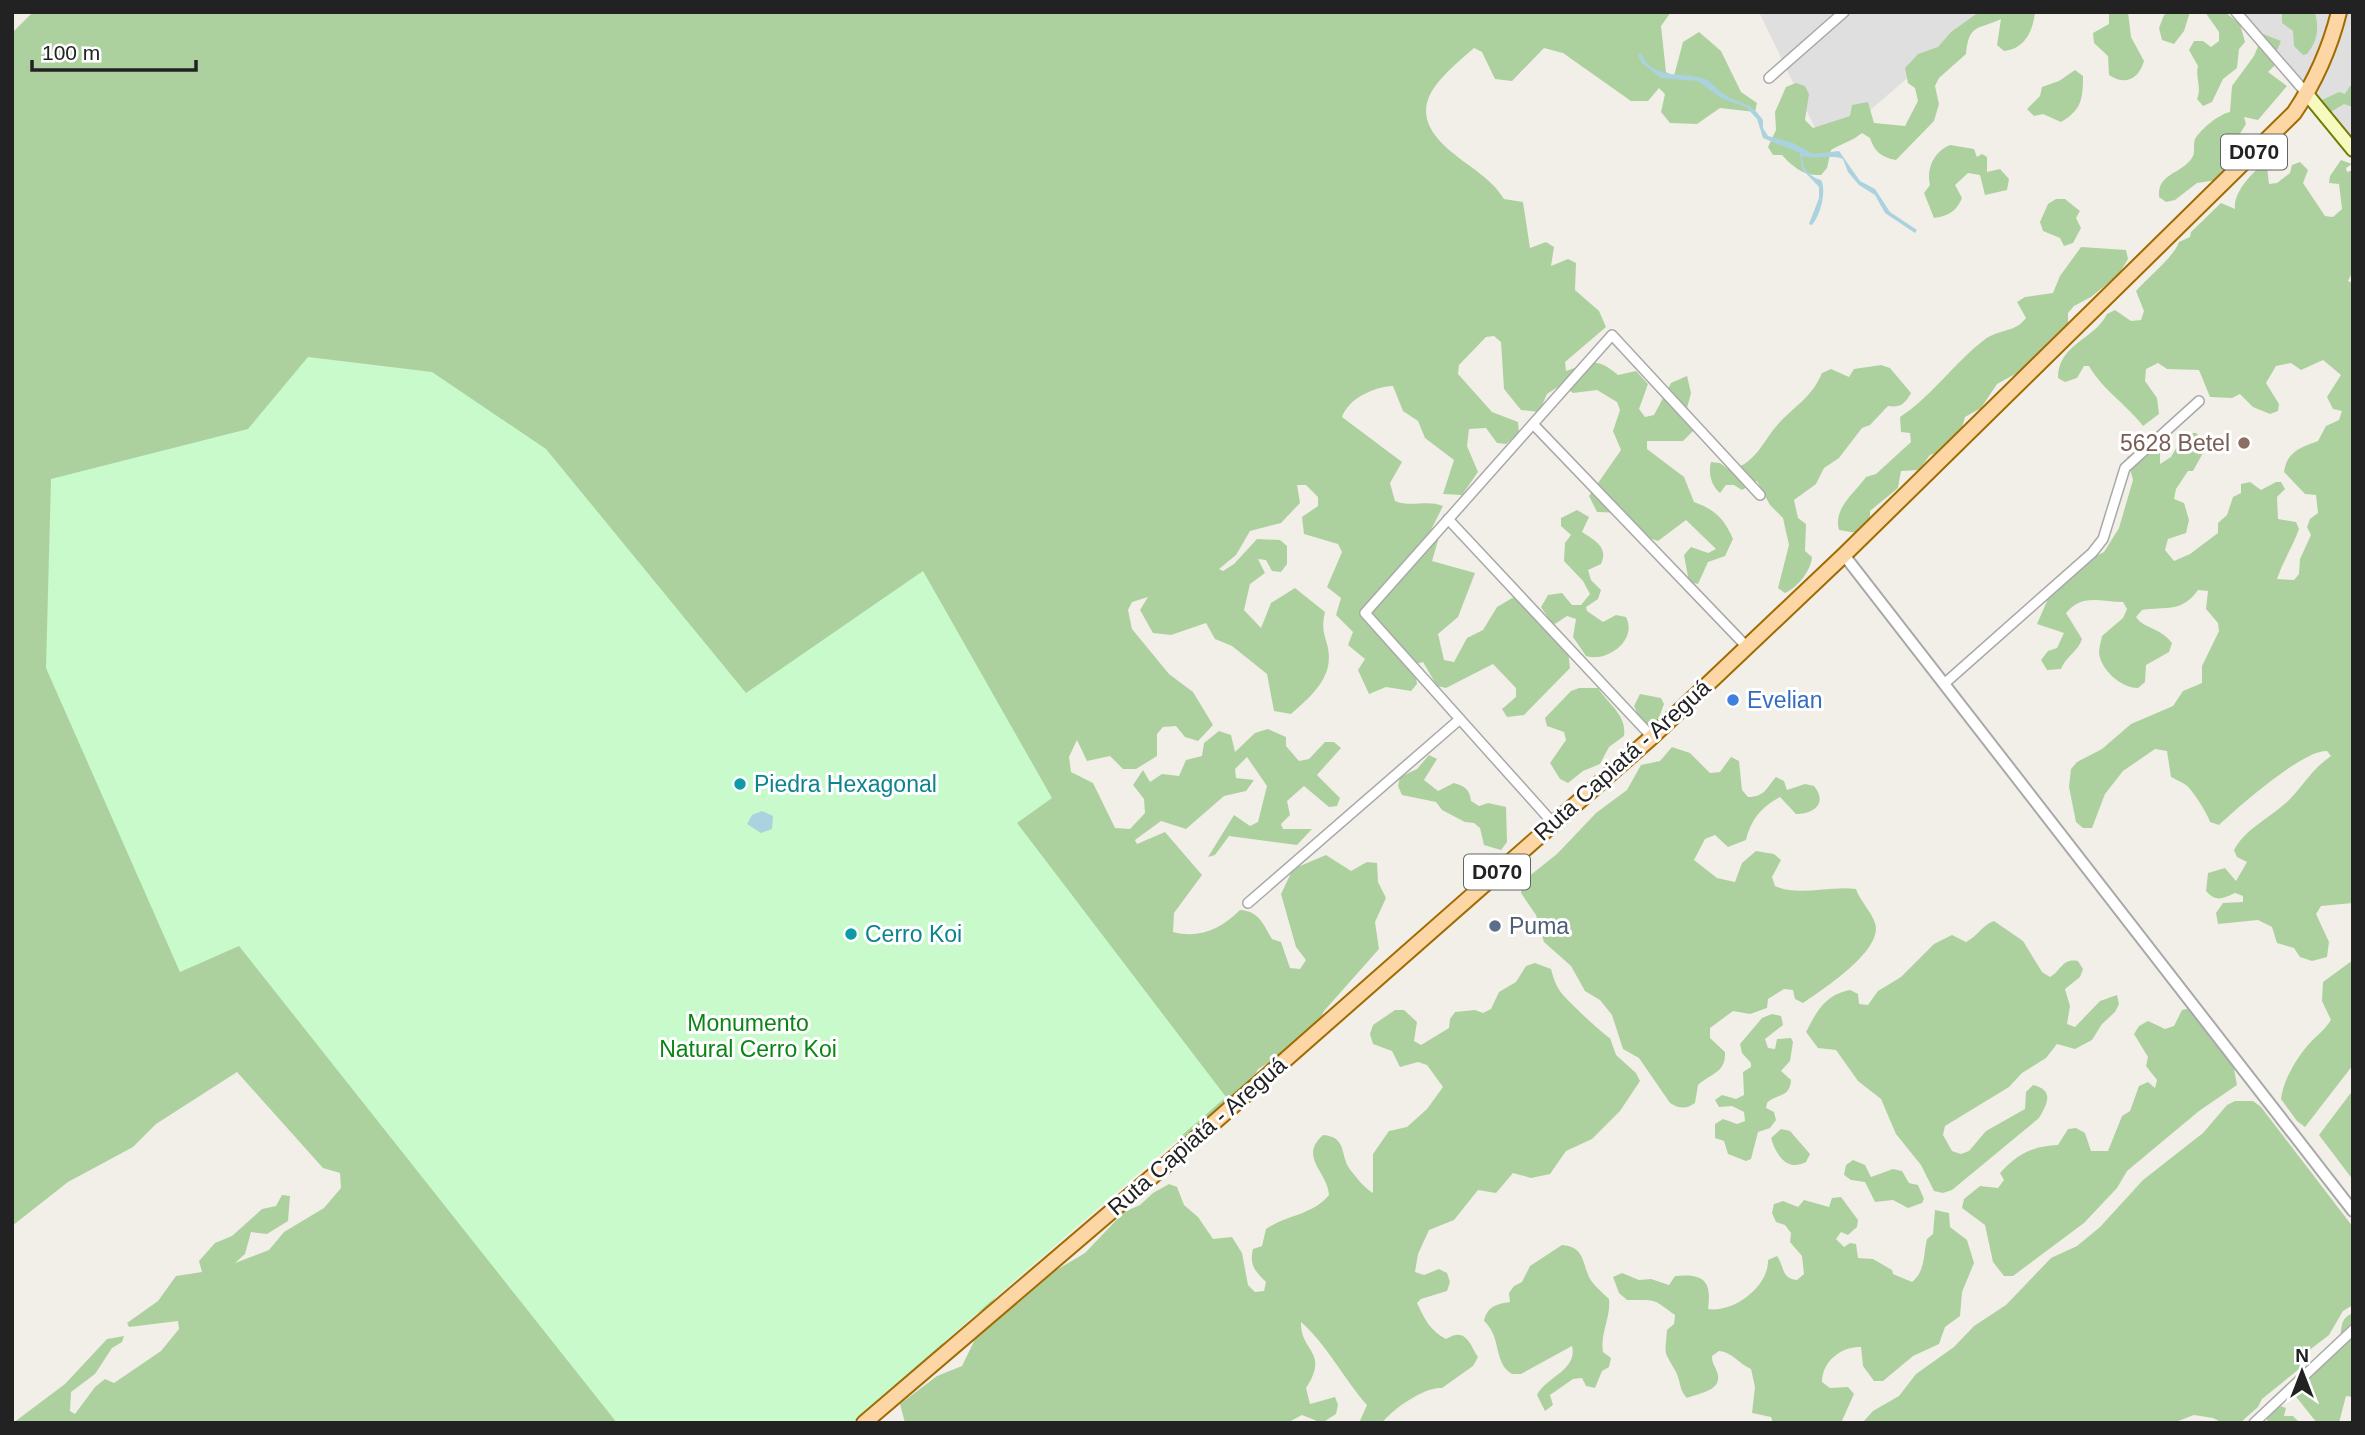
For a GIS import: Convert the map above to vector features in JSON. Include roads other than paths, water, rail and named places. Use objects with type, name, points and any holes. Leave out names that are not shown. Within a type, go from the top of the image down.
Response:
[{"type":"main road","name":"D070","points":[[2306,94],[2326,54],[2339,12]]},
{"type":"main road","points":[[2306,94],[2353,150]]},
{"type":"main road","name":"Ruta Capiatá - Areguá","points":[[864,1423],[1168,1163],[1652,737],[2108,298],[2294,113],[2306,94]]},
{"type":"street","points":[[1769,78],[1843,12]]},
{"type":"street","points":[[2236,12],[2306,94]]},
{"type":"street","points":[[1553,823],[1365,613],[1612,335],[1760,495]]},
{"type":"street","points":[[1944,684],[2092,553],[2103,539],[2125,468],[2199,401]]},
{"type":"street","points":[[1533,424],[1746,647]]},
{"type":"street","points":[[1448,519],[1652,737]]},
{"type":"street","points":[[1844,555],[2353,1211]]},
{"type":"street","points":[[1248,904],[1460,719]]},
{"type":"street","points":[[2254,1423],[2353,1330]]},
{"type":"water","points":[[1641,53],[1652,68],[1668,74],[1705,79],[1724,94],[1750,107],[1763,120],[1763,128],[1768,136],[1793,143],[1813,154],[1839,151],[1860,181],[1875,189],[1890,212],[1917,230],[1915,233],[1885,213],[1875,195],[1859,185],[1848,172],[1843,159],[1835,157],[1803,156],[1805,168],[1821,180],[1823,185],[1818,216],[1812,225],[1809,224],[1819,198],[1819,187],[1802,169],[1800,153],[1763,138],[1757,119],[1746,107],[1721,98],[1698,81],[1661,78],[1642,63],[1638,55]]},
{"type":"water","points":[[762,811],[773,816],[772,829],[761,833],[747,824],[752,815]]},
{"type":"place","name":"5628 Betel","points":[[2244,443]]},
{"type":"place","name":"Evelian","points":[[1733,700]]},
{"type":"place","name":"Piedra Hexagonal","points":[[740,784]]},
{"type":"place","name":"Puma","points":[[1495,926]]},
{"type":"place","name":"Cerro Koi","points":[[851,934]]},
{"type":"park label","name":"Monumento Natural Cerro Koi","points":[[748,1036]]}]
